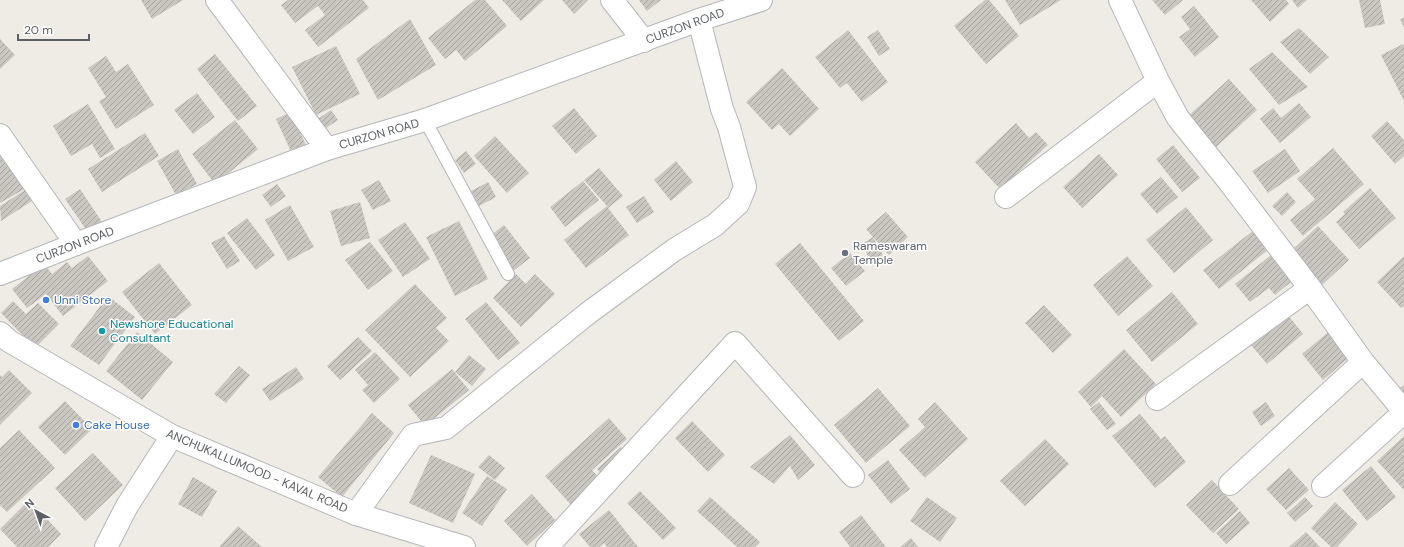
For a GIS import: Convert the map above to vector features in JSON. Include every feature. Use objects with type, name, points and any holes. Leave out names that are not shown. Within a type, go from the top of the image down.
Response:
[{"type":"street","points":[[217,0],[327,149]]},
{"type":"street","points":[[612,0],[644,41]]},
{"type":"street","name":"CURZON ROAD","points":[[0,274],[327,149],[425,120],[699,20],[761,0]]},
{"type":"street","points":[[1120,0],[1158,81],[1178,118],[1230,183],[1310,288],[1363,362],[1404,412],[1323,486]]},
{"type":"street","points":[[356,514],[413,435],[446,428],[587,314],[674,250],[715,225],[738,204],[745,187],[729,127],[722,109],[699,20]]},
{"type":"street","points":[[1006,197],[1158,81]]},
{"type":"street","points":[[0,135],[76,244]]},
{"type":"street","points":[[1157,398],[1310,288]]},
{"type":"street","name":"ANCHUKALLUMOOD - KAVAL ROAD","points":[[0,333],[10,341],[172,436],[356,514],[464,547]]},
{"type":"street","points":[[547,547],[735,343],[853,476]]},
{"type":"street","points":[[1230,484],[1363,362]]},
{"type":"street","points":[[106,547],[127,506],[172,436]]},
{"type":"lane","points":[[425,120],[508,274]]},
{"type":"building","points":[[141,0],[183,0],[152,19]]},
{"type":"building","points":[[288,0],[363,0],[369,8],[318,47],[305,30],[325,15],[318,6],[295,23],[281,5]]},
{"type":"building","points":[[475,0],[485,0],[507,26],[465,61],[456,50],[445,59],[428,38]]},
{"type":"building","points":[[502,0],[544,0],[521,21]]},
{"type":"building","points":[[562,0],[588,0],[574,14]]},
{"type":"building","points":[[639,0],[661,0],[647,11]]},
{"type":"building","points":[[985,0],[989,0],[1019,36],[986,64],[954,26]]},
{"type":"building","points":[[1005,0],[1061,0],[1020,25]]},
{"type":"building","points":[[1152,0],[1183,0],[1165,15]]},
{"type":"building","points":[[1251,0],[1286,0],[1289,4],[1270,22]]},
{"type":"building","points":[[1292,0],[1307,0],[1298,8]]},
{"type":"building","points":[[1359,0],[1380,0],[1385,24],[1365,28]]},
{"type":"building","points":[[1194,6],[1219,37],[1195,57],[1179,37],[1190,29],[1181,17]]},
{"type":"building","points":[[1404,18],[1404,28],[1400,19]]},
{"type":"building","points":[[410,19],[436,65],[378,100],[356,59]]},
{"type":"building","points":[[1299,28],[1329,57],[1310,74],[1280,42]]},
{"type":"building","points":[[848,30],[888,82],[862,102],[847,83],[840,88],[815,57]]},
{"type":"building","points":[[878,30],[890,49],[879,56],[867,37]]},
{"type":"building","points":[[0,39],[15,55],[0,69]]},
{"type":"building","points":[[1403,44],[1404,45],[1404,101],[1381,55]]},
{"type":"building","points":[[336,46],[360,94],[316,115],[292,67]]},
{"type":"building","points":[[1272,52],[1308,87],[1279,105],[1249,69]]},
{"type":"building","points":[[215,54],[257,106],[238,121],[197,69]]},
{"type":"building","points":[[106,56],[116,72],[128,64],[154,105],[116,129],[99,101],[106,97],[88,68]]},
{"type":"building","points":[[782,68],[819,109],[790,136],[779,124],[772,130],[746,102]]},
{"type":"building","points":[[1229,79],[1257,110],[1215,148],[1187,117]]},
{"type":"building","points":[[197,93],[215,117],[193,134],[174,110]]},
{"type":"building","points":[[1299,103],[1311,117],[1280,143],[1260,119],[1273,108],[1281,118]]},
{"type":"building","points":[[88,104],[115,149],[100,158],[92,144],[71,156],[53,126]]},
{"type":"building","points":[[574,108],[597,136],[576,154],[552,126]]},
{"type":"building","points":[[331,110],[338,120],[320,132],[313,122]]},
{"type":"building","points":[[291,112],[308,150],[293,156],[276,119]]},
{"type":"building","points":[[235,120],[258,149],[215,184],[192,154]]},
{"type":"building","points":[[1387,121],[1404,140],[1404,156],[1395,164],[1371,136]]},
{"type":"building","points":[[1016,123],[1029,138],[1036,132],[1048,145],[1000,189],[975,162]]},
{"type":"building","points":[[145,133],[159,156],[102,192],[88,169]]},
{"type":"building","points":[[495,136],[529,173],[507,193],[474,156]]},
{"type":"building","points":[[0,140],[28,187],[0,203]]},
{"type":"building","points":[[1173,145],[1200,178],[1182,192],[1156,159]]},
{"type":"building","points":[[1333,148],[1364,184],[1303,236],[1290,220],[1315,199],[1297,179]]},
{"type":"building","points":[[178,149],[197,184],[176,195],[157,161]]},
{"type":"building","points":[[1285,149],[1300,171],[1268,193],[1252,171]]},
{"type":"building","points":[[466,151],[476,164],[464,173],[455,160]]},
{"type":"building","points":[[1099,154],[1118,175],[1082,208],[1063,187]]},
{"type":"building","points":[[676,161],[693,182],[671,201],[654,180]]},
{"type":"building","points":[[599,168],[623,196],[608,208],[629,235],[586,268],[564,240],[607,206],[584,180]]},
{"type":"building","points":[[1161,177],[1178,197],[1157,214],[1140,194]]},
{"type":"building","points":[[379,180],[391,201],[373,210],[361,190]]},
{"type":"building","points":[[583,181],[599,200],[565,227],[550,207]]},
{"type":"building","points":[[488,182],[496,197],[479,206],[471,191]]},
{"type":"building","points":[[277,184],[286,196],[271,207],[262,195]]},
{"type":"building","points":[[1370,188],[1396,218],[1359,249],[1336,222],[1345,214],[1343,212]]},
{"type":"building","points":[[80,189],[102,222],[87,231],[65,199]]},
{"type":"building","points":[[25,190],[32,201],[1,221],[0,206]]},
{"type":"building","points":[[1287,192],[1296,202],[1282,216],[1272,206]]},
{"type":"building","points":[[644,196],[654,212],[637,223],[626,207]]},
{"type":"building","points":[[360,202],[370,238],[341,246],[330,211]]},
{"type":"building","points":[[290,205],[314,247],[288,261],[265,220]]},
{"type":"building","points":[[1186,207],[1213,240],[1174,273],[1146,240]]},
{"type":"building","points":[[886,212],[908,237],[889,255],[866,229]]},
{"type":"building","points":[[247,218],[275,255],[256,270],[227,233]]},
{"type":"building","points":[[459,221],[488,279],[455,296],[426,237]]},
{"type":"building","points":[[405,222],[430,259],[403,277],[378,240]]},
{"type":"building","points":[[504,225],[530,258],[512,272],[486,239]]},
{"type":"building","points":[[1318,226],[1349,260],[1322,285],[1291,251]]},
{"type":"building","points":[[1254,230],[1269,249],[1219,289],[1203,270]]},
{"type":"building","points":[[224,236],[240,261],[227,269],[211,243]]},
{"type":"building","points":[[873,237],[883,255],[871,262],[862,244]]},
{"type":"building","points":[[370,242],[393,271],[368,290],[345,260]]},
{"type":"building","points":[[800,243],[864,321],[839,341],[775,264]]},
{"type":"building","points":[[1276,251],[1297,277],[1275,295],[1269,288],[1250,302],[1235,284]]},
{"type":"building","points":[[850,253],[865,271],[846,286],[831,268]]},
{"type":"building","points":[[88,256],[108,281],[63,316],[46,294],[27,308],[12,289],[44,264],[52,274],[67,262],[72,268]]},
{"type":"building","points":[[1127,256],[1153,286],[1118,316],[1093,285]]},
{"type":"building","points":[[1404,256],[1404,306],[1401,308],[1377,282]]},
{"type":"building","points":[[159,263],[192,305],[155,334],[122,292]]},
{"type":"building","points":[[516,274],[526,284],[535,274],[555,294],[521,327],[493,298]]},
{"type":"building","points":[[415,284],[447,318],[436,328],[449,341],[410,377],[365,330]]},
{"type":"building","points":[[1172,292],[1198,324],[1152,362],[1126,330]]},
{"type":"building","name":"Newshore Educational Consultant","points":[[108,296],[135,317],[99,365],[70,346]]},
{"type":"building","points":[[13,301],[26,314],[38,303],[59,324],[35,348],[1,313]]},
{"type":"building","points":[[486,302],[520,343],[498,360],[465,319]]},
{"type":"building","points":[[1044,305],[1072,335],[1053,353],[1025,323]]},
{"type":"building","points":[[1288,315],[1303,334],[1267,364],[1251,345]]},
{"type":"building","points":[[1332,329],[1353,354],[1323,380],[1302,354]]},
{"type":"building","points":[[137,332],[173,362],[142,400],[106,371]]},
{"type":"building","points":[[358,337],[372,351],[340,380],[327,366]]},
{"type":"building","points":[[1124,349],[1156,384],[1121,417],[1102,396],[1091,407],[1078,392]]},
{"type":"building","points":[[375,352],[400,379],[374,403],[362,390],[368,385],[355,370]]},
{"type":"building","points":[[469,355],[486,369],[472,386],[455,372]]},
{"type":"building","points":[[239,366],[250,375],[226,403],[214,394]]},
{"type":"building","points":[[296,367],[304,379],[270,401],[262,389]]},
{"type":"building","points":[[452,369],[469,390],[425,426],[408,405]]},
{"type":"building","points":[[9,370],[32,393],[0,425],[0,375],[2,377]]},
{"type":"building","points":[[1404,385],[1404,397],[1397,390]]},
{"type":"building","points":[[878,388],[910,426],[866,463],[834,425]]},
{"type":"building","points":[[65,401],[92,429],[65,455],[38,427]]},
{"type":"building","points":[[935,402],[968,439],[925,478],[899,450],[925,427],[918,419]]},
{"type":"building","points":[[1099,402],[1116,424],[1107,430],[1090,409]]},
{"type":"building","points":[[1266,402],[1275,416],[1261,426],[1252,412]]},
{"type":"building","points":[[372,413],[394,433],[342,497],[318,477]]},
{"type":"building","points":[[1140,414],[1161,439],[1165,436],[1186,462],[1155,488],[1112,436]]},
{"type":"building","points":[[609,418],[627,439],[592,470],[601,480],[572,506],[545,476]]},
{"type":"building","points":[[692,421],[725,455],[708,472],[675,438]]},
{"type":"building","points":[[19,430],[55,468],[7,512],[0,505],[0,448]]},
{"type":"building","points":[[790,435],[815,465],[798,480],[790,466],[774,484],[750,467]]},
{"type":"building","points":[[1404,436],[1404,490],[1377,461]]},
{"type":"building","points":[[1045,439],[1069,464],[1025,506],[1000,481]]},
{"type":"building","points":[[621,447],[631,458],[607,480],[597,469]]},
{"type":"building","points":[[93,453],[123,485],[85,521],[55,488]]},
{"type":"building","points":[[431,455],[475,474],[453,523],[409,503]]},
{"type":"building","points":[[489,455],[505,468],[495,480],[478,467]]},
{"type":"building","points":[[888,460],[910,489],[891,504],[868,475]]},
{"type":"building","points":[[1371,466],[1396,497],[1367,521],[1342,490]]},
{"type":"building","points":[[1289,468],[1309,490],[1286,510],[1266,489]]},
{"type":"building","points":[[487,476],[507,489],[482,526],[462,513]]},
{"type":"building","points":[[193,477],[217,491],[202,517],[178,504]]},
{"type":"building","points":[[1212,480],[1239,509],[1213,533],[1186,505]]},
{"type":"building","points":[[640,491],[676,528],[663,540],[627,503]]},
{"type":"building","points":[[532,494],[555,520],[527,546],[504,521]]},
{"type":"building","points":[[710,497],[760,542],[755,547],[737,547],[697,511]]},
{"type":"building","points":[[927,497],[957,518],[940,542],[910,521]]},
{"type":"building","points":[[1305,497],[1313,506],[1295,522],[1287,513]]},
{"type":"building","points":[[29,500],[61,534],[48,547],[17,547],[0,529]]},
{"type":"building","points":[[1335,502],[1358,524],[1337,547],[1331,547],[1311,528]]},
{"type":"building","points":[[609,510],[638,547],[607,547],[604,543],[599,547],[590,547],[579,534]]},
{"type":"building","points":[[1240,511],[1250,523],[1226,544],[1216,533]]},
{"type":"building","points":[[861,515],[886,547],[850,547],[839,532]]},
{"type":"building","points":[[238,526],[262,547],[219,547]]},
{"type":"building","points":[[1306,532],[1320,547],[1289,547]]},
{"type":"building","points":[[911,538],[918,547],[900,547]]},
{"type":"place","name":"Rameswaram Temple","points":[[845,253]]},
{"type":"place","name":"Unni Store","points":[[46,300]]},
{"type":"place","name":"Newshore Educational Consultant","points":[[102,331]]},
{"type":"place","name":"Cake House","points":[[76,425]]}]
